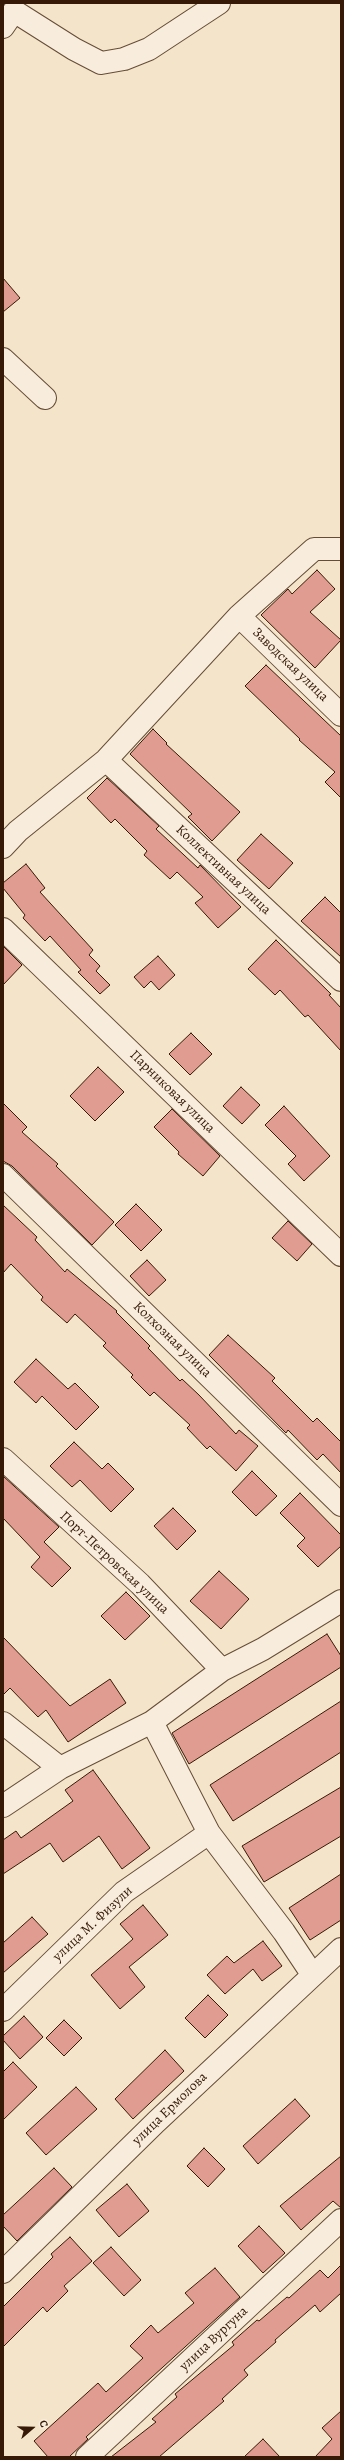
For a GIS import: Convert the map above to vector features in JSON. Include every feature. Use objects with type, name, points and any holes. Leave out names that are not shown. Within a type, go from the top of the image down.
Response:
[{"type":"street","points":[[3,27],[14,11],[74,49],[102,62],[124,58],[149,49],[219,3]]},
{"type":"street","points":[[3,359],[45,398]]},
{"type":"street","points":[[3,847],[18,831],[106,760],[239,616],[314,549],[341,548]]},
{"type":"street","name":"Заводская улица","points":[[239,616],[341,715]]},
{"type":"street","name":"Коллективная улица","points":[[106,760],[341,980]]},
{"type":"street","name":"Парниковая улица","points":[[3,929],[341,1255]]},
{"type":"street","name":"Колхозная улица","points":[[3,1175],[341,1505]]},
{"type":"street","name":"Порт-Петровская улица","points":[[3,1459],[140,1584],[222,1670]]},
{"type":"street","points":[[3,1806],[60,1768],[152,1722],[222,1670],[263,1649],[341,1601]]},
{"type":"street","points":[[152,1722],[209,1833],[284,1932],[312,1974]]},
{"type":"street","points":[[3,1723],[60,1768]]},
{"type":"street","name":"улица М. Физули","points":[[3,2010],[124,1892],[209,1833]]},
{"type":"street","name":"улица Ермолова","points":[[3,2272],[312,1974],[341,1949]]},
{"type":"street","name":"улица Вургуна","points":[[87,2457],[341,2220]]},
{"type":"building","points":[[3,278],[20,298],[3,312]]},
{"type":"building","points":[[317,570],[335,589],[310,612],[341,640],[315,668],[261,615],[288,589],[292,594]]},
{"type":"building","points":[[266,665],[341,736],[341,798],[325,782],[335,772],[299,740],[300,739],[245,686]]},
{"type":"building","points":[[153,729],[167,743],[166,744],[240,812],[212,841],[188,817],[192,814],[130,754]]},
{"type":"building","points":[[107,778],[159,826],[156,829],[198,868],[200,865],[241,907],[218,928],[195,903],[203,897],[177,872],[170,879],[144,855],[147,851],[115,819],[111,823],[87,798]]},
{"type":"building","points":[[261,834],[293,863],[269,889],[237,860]]},
{"type":"building","points":[[26,864],[45,888],[40,892],[93,950],[89,955],[100,966],[96,971],[110,985],[100,994],[78,972],[81,970],[50,936],[45,941],[23,918],[25,915],[3,888],[3,883]]},
{"type":"building","points":[[325,897],[341,913],[341,957],[301,921]]},
{"type":"building","points":[[276,940],[331,994],[329,995],[341,1008],[341,1051],[308,1015],[305,1017],[280,990],[275,995],[248,969]]},
{"type":"building","points":[[3,946],[22,965],[3,985]]},
{"type":"building","points":[[158,956],[175,975],[159,990],[151,981],[144,988],[134,977]]},
{"type":"building","points":[[191,1033],[212,1054],[190,1075],[169,1054]]},
{"type":"building","points":[[98,1067],[124,1092],[95,1121],[70,1096]]},
{"type":"building","points":[[241,1087],[260,1105],[242,1124],[223,1106]]},
{"type":"building","points":[[3,1103],[27,1127],[22,1132],[58,1164],[56,1166],[114,1222],[92,1245],[12,1166],[3,1161]]},
{"type":"building","points":[[284,1106],[330,1156],[304,1181],[288,1164],[296,1156],[265,1125]]},
{"type":"building","points":[[172,1109],[220,1156],[203,1176],[178,1154],[179,1152],[154,1127]]},
{"type":"building","points":[[136,1204],[162,1230],[141,1251],[115,1225]]},
{"type":"building","points":[[3,1205],[37,1237],[35,1240],[65,1272],[67,1269],[117,1311],[116,1312],[150,1346],[148,1348],[180,1381],[182,1379],[199,1395],[236,1434],[239,1430],[258,1446],[236,1471],[210,1446],[207,1449],[187,1428],[190,1425],[154,1392],[150,1396],[131,1377],[133,1375],[103,1346],[106,1343],[75,1314],[67,1323],[41,1300],[43,1297],[11,1264],[3,1273]]},
{"type":"building","points":[[288,1221],[312,1244],[297,1261],[272,1238]]},
{"type":"building","points":[[147,1260],[166,1280],[149,1296],[130,1276]]},
{"type":"building","points":[[228,1335],[275,1378],[272,1381],[313,1422],[317,1418],[341,1442],[341,1473],[323,1454],[317,1460],[288,1430],[286,1433],[209,1355]]},
{"type":"building","points":[[36,1359],[68,1389],[75,1383],[99,1407],[76,1430],[42,1396],[36,1403],[14,1382]]},
{"type":"building","points":[[74,1442],[102,1469],[108,1463],[134,1489],[111,1512],[80,1480],[72,1487],[50,1466]]},
{"type":"building","points":[[252,1471],[277,1496],[256,1516],[232,1492]]},
{"type":"building","points":[[3,1476],[59,1527],[44,1542],[71,1568],[52,1587],[31,1567],[40,1557],[3,1518]]},
{"type":"building","points":[[300,1493],[341,1535],[341,1546],[318,1567],[297,1546],[305,1538],[280,1513]]},
{"type":"building","points":[[173,1508],[196,1531],[177,1550],[154,1526]]},
{"type":"building","points":[[219,1571],[249,1599],[221,1629],[190,1601]]},
{"type":"building","points":[[126,1592],[150,1616],[125,1640],[101,1616]]},
{"type":"building","points":[[327,1634],[341,1656],[341,1667],[189,1764],[172,1733]]},
{"type":"building","points":[[3,1637],[70,1706],[110,1679],[126,1703],[68,1742],[46,1710],[38,1717],[10,1688],[3,1695]]},
{"type":"building","points":[[341,1701],[341,1752],[233,1821],[210,1785]]},
{"type":"building","points":[[93,1770],[150,1848],[122,1869],[99,1836],[63,1862],[50,1843],[3,1874],[3,1840],[16,1831],[21,1838],[73,1801],[65,1790]]},
{"type":"building","points":[[341,1787],[341,1836],[264,1882],[242,1846]]},
{"type":"building","points":[[341,1874],[341,1920],[310,1940],[289,1908]]},
{"type":"building","points":[[143,1905],[168,1935],[129,1967],[145,1987],[120,2009],[91,1975],[133,1939],[120,1924]]},
{"type":"building","points":[[32,1917],[48,1934],[3,1973],[3,1943]]},
{"type":"building","points":[[263,1941],[282,1966],[262,1981],[253,1969],[225,1994],[207,1975],[227,1956],[234,1963]]},
{"type":"building","points":[[208,1995],[228,2015],[205,2038],[185,2018]]},
{"type":"building","points":[[24,2016],[43,2037],[20,2059],[3,2040],[3,2036]]},
{"type":"building","points":[[64,2020],[82,2038],[64,2056],[46,2038]]},
{"type":"building","points":[[165,2050],[184,2071],[133,2119],[115,2099]]},
{"type":"building","points":[[13,2062],[37,2087],[3,2120],[3,2072]]},
{"type":"building","points":[[76,2087],[97,2109],[46,2155],[26,2133]]},
{"type":"building","points":[[295,2099],[310,2116],[258,2164],[243,2146]]},
{"type":"building","points":[[204,2148],[225,2169],[208,2187],[187,2166]]},
{"type":"building","points":[[341,2156],[341,2208],[333,2201],[301,2230],[280,2206]]},
{"type":"building","points":[[54,2168],[72,2187],[17,2241],[3,2226],[3,2215]]},
{"type":"building","points":[[127,2184],[149,2211],[119,2237],[96,2210]]},
{"type":"building","points":[[259,2226],[285,2253],[263,2273],[238,2246]]},
{"type":"building","points":[[70,2237],[92,2261],[64,2286],[68,2291],[47,2312],[43,2307],[3,2347],[3,2307],[53,2257],[51,2254]]},
{"type":"building","points":[[111,2247],[141,2280],[124,2296],[93,2263]]},
{"type":"building","points":[[341,2265],[341,2293],[320,2312],[315,2305],[275,2340],[276,2342],[244,2370],[248,2375],[222,2399],[224,2401],[159,2457],[111,2457],[156,2422],[152,2419],[177,2397],[175,2394],[234,2345],[232,2342],[257,2320],[259,2321],[287,2297],[289,2298],[320,2270],[328,2278]]},
{"type":"building","points":[[215,2268],[240,2297],[86,2437],[88,2439],[69,2457],[48,2457],[34,2441],[98,2383],[106,2392],[143,2358],[130,2346],[151,2325],[158,2333],[194,2303],[185,2293]]},
{"type":"building","points":[[341,2411],[341,2457],[315,2457],[332,2439],[322,2428]]},
{"type":"building","points":[[263,2439],[280,2457],[244,2457]]}]
